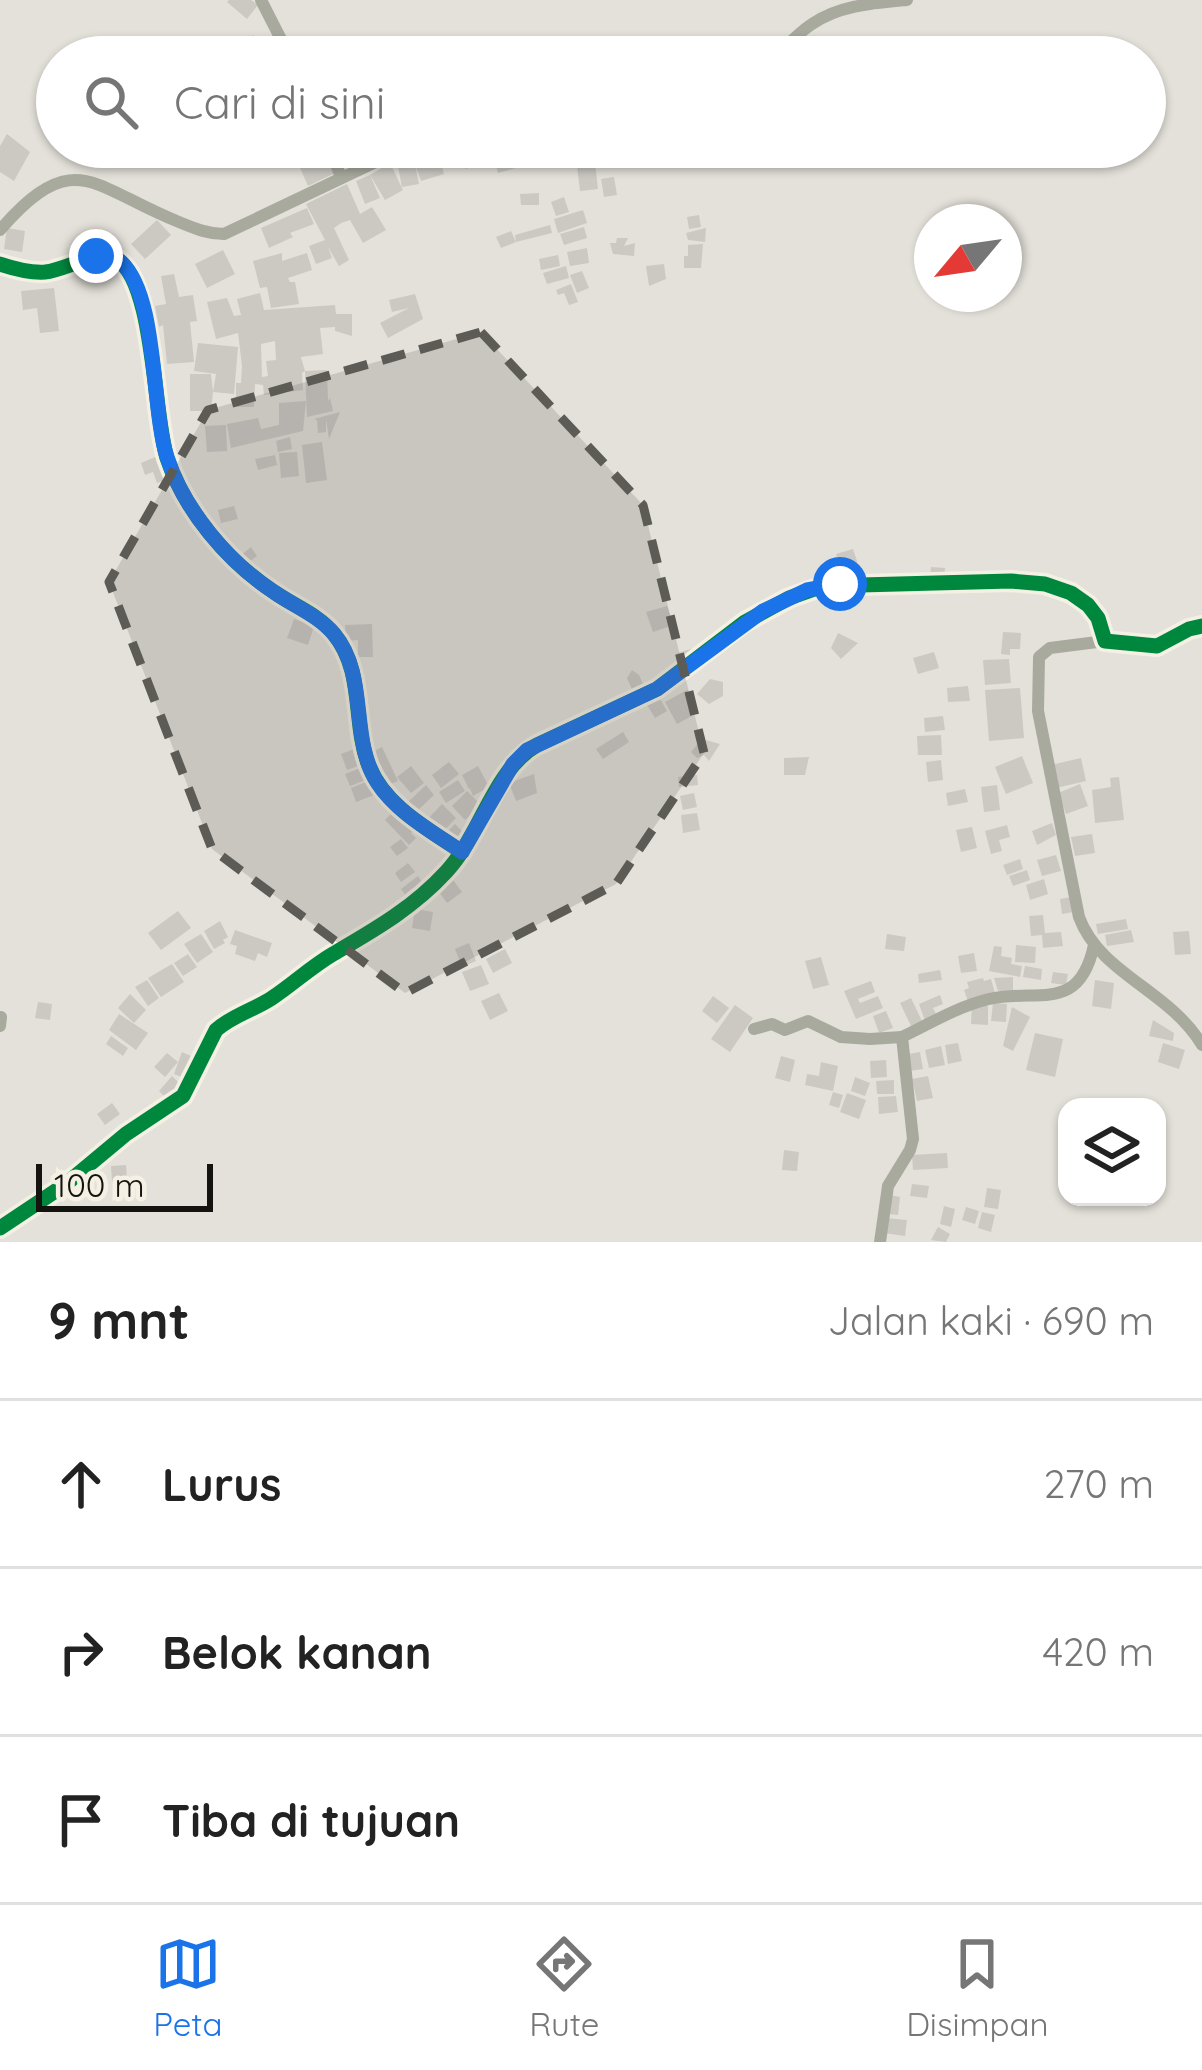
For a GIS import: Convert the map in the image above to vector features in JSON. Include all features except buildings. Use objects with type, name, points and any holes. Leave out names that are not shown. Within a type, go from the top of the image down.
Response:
[{"type":"street","points":[[261,0],[279,36]]},
{"type":"street","points":[[797,36],[828,15],[908,0]]},
{"type":"street","points":[[337,168],[341,177]]},
{"type":"street","points":[[0,230],[44,188],[77,180],[104,186],[201,231],[224,234],[362,168]]},
{"type":"street","points":[[0,265],[45,272],[107,255],[124,265],[139,295],[148,330],[159,429],[180,488],[237,562],[335,635],[354,677],[362,743],[380,787],[462,852]]},
{"type":"street","points":[[0,1228],[183,1096],[224,1023],[269,1000],[400,914],[447,872],[513,764],[527,750],[657,689],[745,622],[807,590],[840,584],[1030,581],[1071,593],[1088,605],[1105,641]]},
{"type":"street","points":[[1202,626],[1157,646],[1105,641],[1050,648],[1037,665],[1040,730],[1079,917],[1094,945],[1174,1010],[1202,1045]]},
{"type":"street","points":[[754,1028],[772,1024],[785,1030],[808,1021],[841,1037],[902,1037],[988,999],[1042,997],[1073,986],[1085,974],[1094,945]]},
{"type":"street","points":[[880,1242],[888,1186],[913,1139],[902,1037]]},
{"type":"highlighted area","points":[[481,332],[643,505],[704,753],[616,884],[405,993],[212,849],[109,582],[208,410]]},
{"type":"cycle path","points":[[0,264],[45,272],[108,256],[128,271],[145,319],[167,458],[185,497],[240,566],[334,634],[350,665],[364,750],[376,780],[409,815],[462,852]]},
{"type":"cycle path","points":[[0,1228],[183,1096],[216,1030],[272,998],[420,897],[458,857],[498,786],[522,756],[657,689],[745,622],[789,598],[823,586],[1011,581],[1045,584],[1071,593],[1098,618],[1105,641],[1157,646],[1202,626]]},
{"type":"route","points":[[96,256],[107,255],[124,265],[139,295],[148,330],[159,429],[168,462],[194,511],[255,578],[335,635],[354,677],[362,743],[380,787],[462,852],[513,764],[527,750],[657,689],[763,611],[807,590],[840,584]]}]
